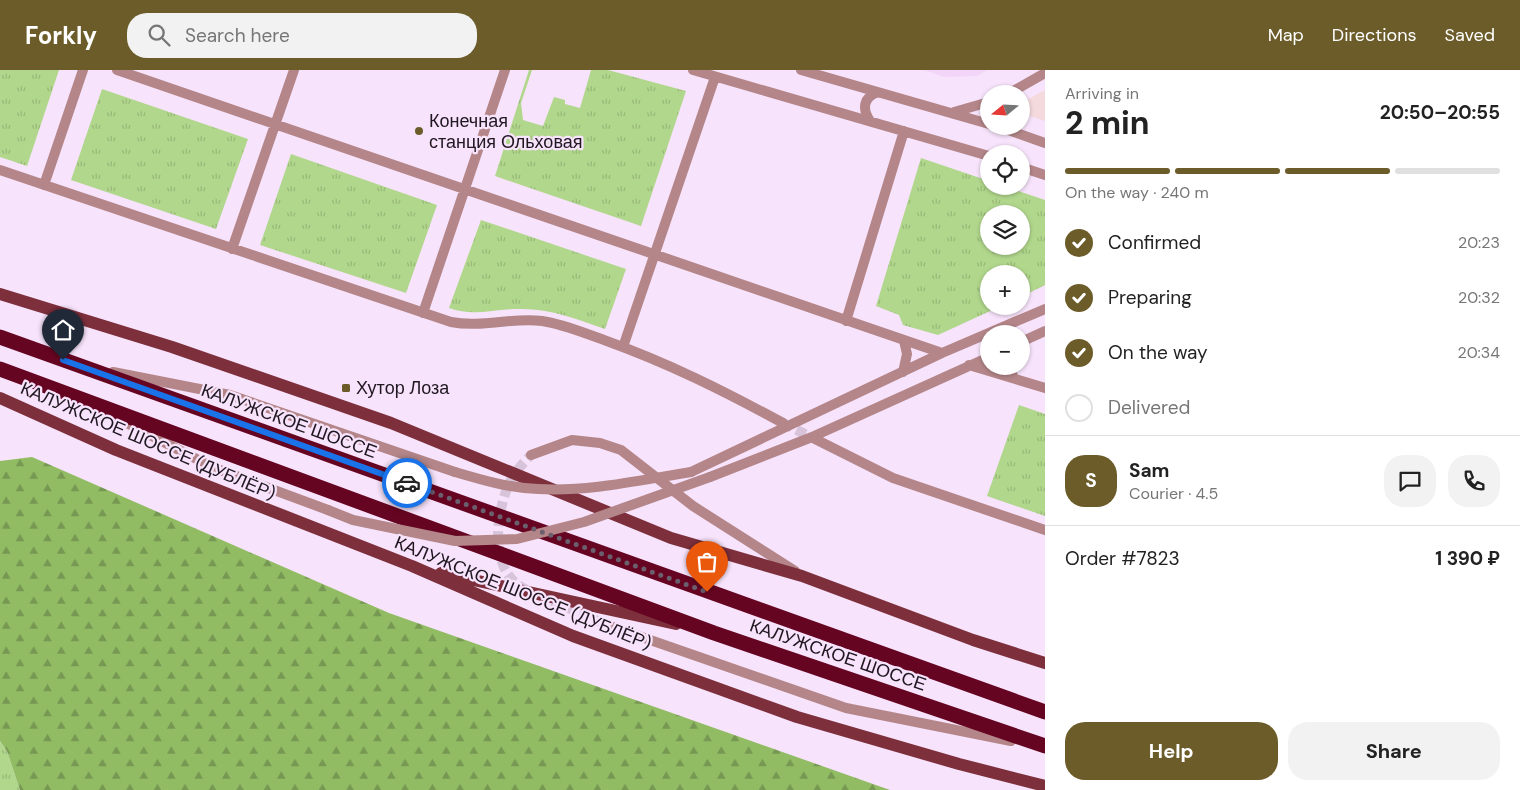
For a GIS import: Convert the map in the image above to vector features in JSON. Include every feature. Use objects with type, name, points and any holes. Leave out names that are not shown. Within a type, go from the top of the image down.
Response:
[{"type":"highway","name":"КАЛУЖСКОЕ ШОССЕ","points":[[0,338],[1045,712]]},
{"type":"highway","name":"КАЛУЖСКОЕ ШОССЕ","points":[[0,369],[714,633],[1045,746]]},
{"type":"main road","points":[[0,294],[172,347],[391,422],[671,538],[802,576],[973,640],[1045,663]]},
{"type":"main road","name":"КАЛУЖСКОЕ ШОССЕ (ДУБЛЁР)","points":[[0,398],[116,450],[412,566],[573,636],[788,714],[959,764],[1045,786]]},
{"type":"main road","points":[[412,566],[714,633]]},
{"type":"main road","points":[[959,764],[1026,790]]},
{"type":"street","points":[[44,184],[83,70]]},
{"type":"street","points":[[117,70],[942,353]]},
{"type":"street","points":[[232,249],[277,125],[294,70]]},
{"type":"street","points":[[423,313],[505,70]]},
{"type":"street","points":[[693,70],[980,153]]},
{"type":"street","points":[[802,70],[980,121]]},
{"type":"street","points":[[1024,85],[1045,73]]},
{"type":"street","points":[[623,347],[715,76]]},
{"type":"street","points":[[870,121],[865,113],[865,104],[870,96],[878,92]]},
{"type":"street","points":[[952,112],[980,104]]},
{"type":"street","points":[[846,321],[904,131]]},
{"type":"street","points":[[1022,135],[1045,143]]},
{"type":"street","points":[[0,170],[451,322],[468,324],[542,321],[623,347],[694,376],[783,422]]},
{"type":"street","points":[[1030,170],[1045,175]]},
{"type":"street","points":[[79,365],[230,394],[455,472],[498,485],[538,489],[594,488],[691,472],[942,353],[1045,309]]},
{"type":"street","points":[[1030,338],[1045,331]]},
{"type":"street","points":[[903,372],[907,359],[904,341]]},
{"type":"street","points":[[74,396],[212,467],[353,520],[455,541],[517,539],[584,522],[710,477],[812,437],[980,361]]},
{"type":"street","points":[[969,365],[1045,388]]},
{"type":"street","points":[[815,439],[893,478],[1045,530]]},
{"type":"street","points":[[531,455],[572,440],[600,443],[621,450],[693,506],[802,576]]},
{"type":"street","points":[[607,625],[846,708],[1045,746]]},
{"type":"shaded area","points":[[924,70],[987,70],[977,76],[944,77]]},
{"type":"shaded area","points":[[1045,90],[1045,121],[1030,116],[1030,98]]},
{"type":"green space","points":[[0,70],[59,70],[27,166],[0,157]]},
{"type":"green space","points":[[529,70],[532,70],[521,103],[523,120],[543,126],[554,97],[565,100],[565,104],[580,108],[591,70],[608,70],[686,91],[641,226],[495,176]]},
{"type":"green space","points":[[102,89],[248,139],[216,229],[71,180]]},
{"type":"green space","points":[[291,154],[437,205],[406,293],[260,245]]},
{"type":"green space","points":[[921,158],[980,178],[980,195],[1030,195],[1045,200],[1045,285],[1030,292],[1030,265],[980,265],[981,315],[938,335],[903,325],[899,315],[876,306]]},
{"type":"green space","points":[[481,220],[626,269],[605,329],[541,310],[518,309],[467,312],[449,308]]},
{"type":"green space","points":[[1019,405],[1045,414],[1045,516],[987,496]]},
{"type":"green space","points":[[32,457],[389,613],[890,790],[20,790],[7,751],[0,741],[0,461]]},
{"type":"green space","points":[[0,741],[7,751],[20,790],[0,790]]},
{"type":"tunnel","points":[[783,423],[815,439]]},
{"type":"tunnel","points":[[527,590],[515,582],[506,572],[498,544],[498,529],[500,513],[512,477],[531,455]]},
{"type":"tunnel","points":[[552,601],[607,625]]},
{"type":"way so far","points":[[407,483],[707,592]]},
{"type":"place","name":"Конечная станция Ольховая","points":[[419,131]]},
{"type":"place","name":"Хутор Лоза","points":[[346,388]]},
{"type":"route","points":[[63,360],[407,483]]}]
